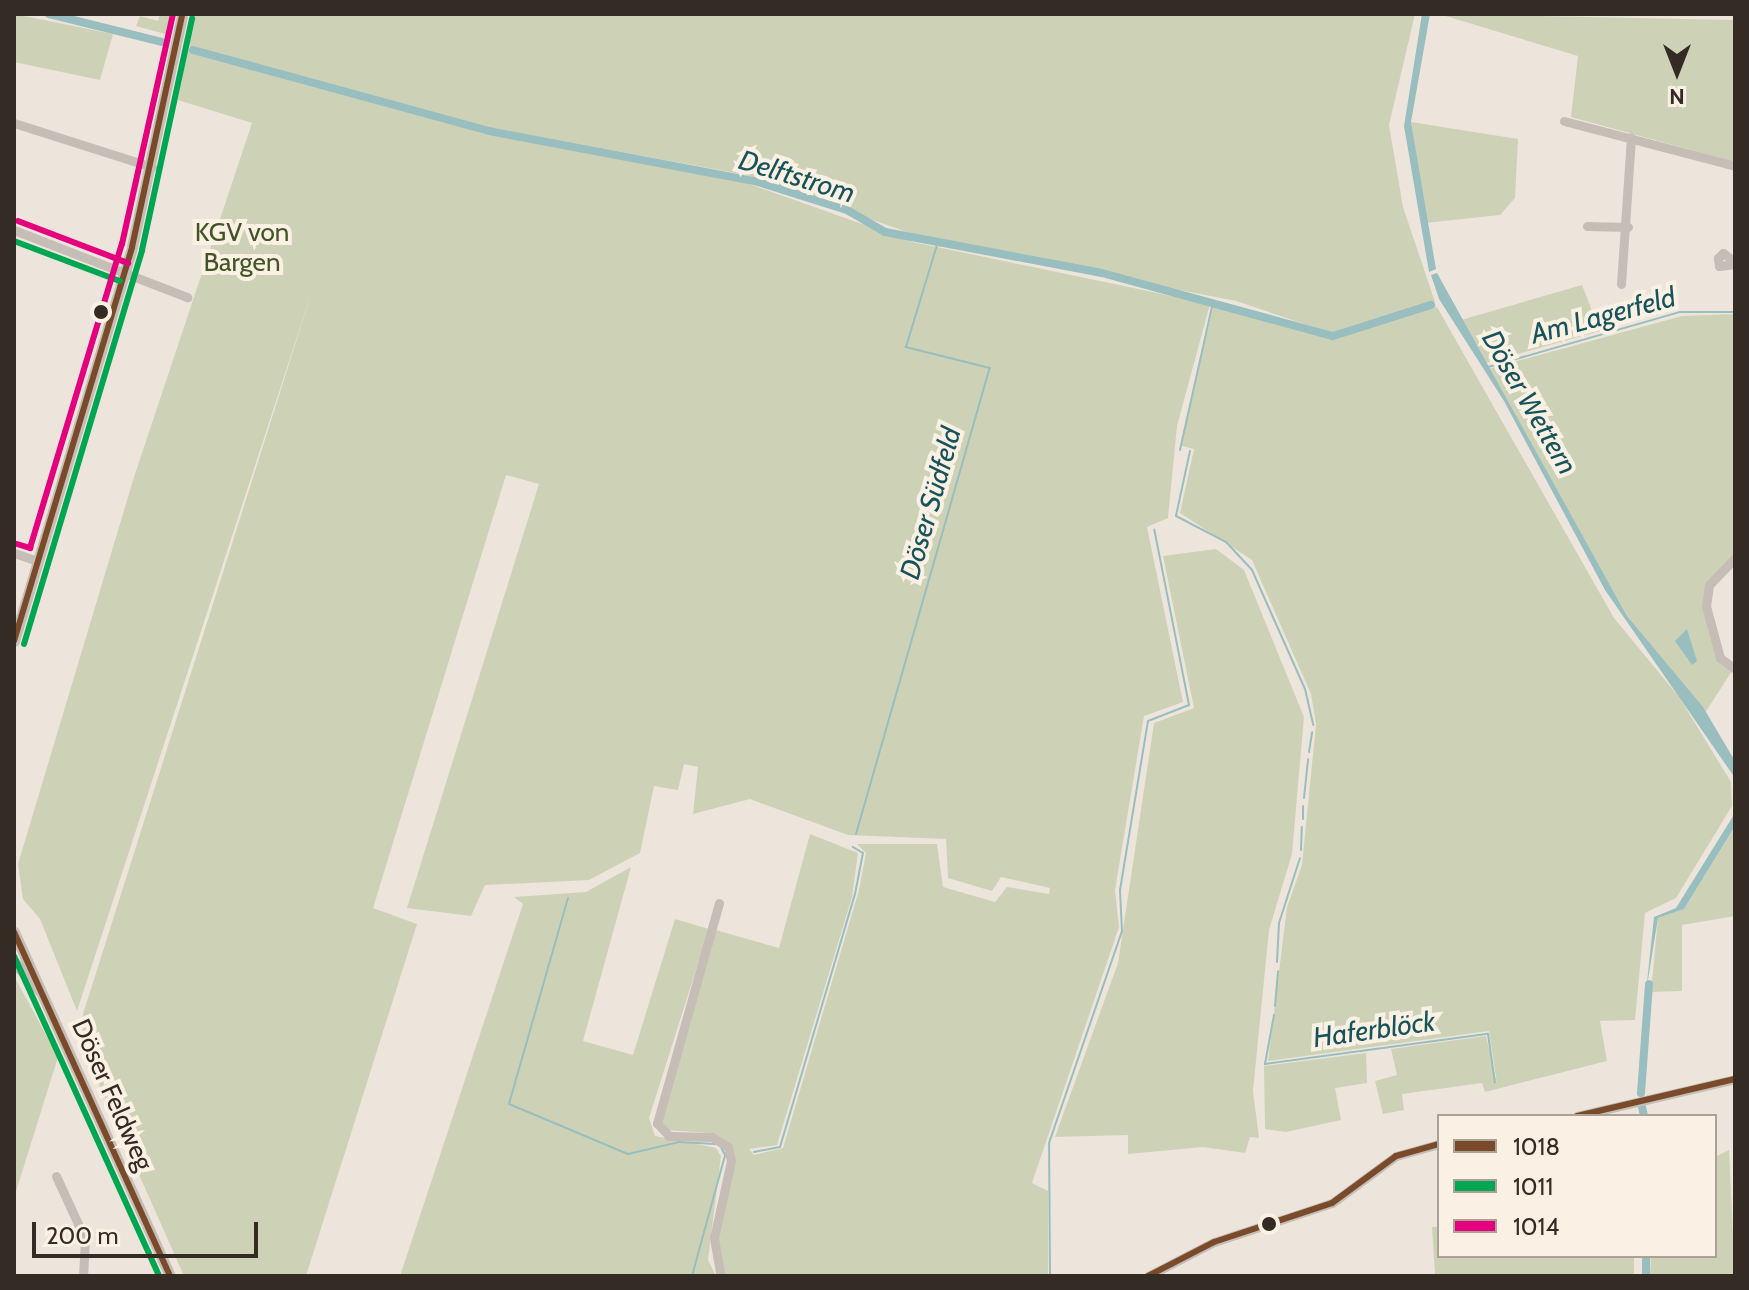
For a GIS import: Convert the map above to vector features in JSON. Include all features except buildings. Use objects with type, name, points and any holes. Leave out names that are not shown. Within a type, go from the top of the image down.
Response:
[{"type":"street","points":[[14,641],[124,272],[152,167],[183,15]]},
{"type":"street","points":[[1564,121],[1735,166]]},
{"type":"street","points":[[14,123],[152,167]]},
{"type":"street","points":[[1621,284],[1628,227],[1631,137]]},
{"type":"street","points":[[1587,226],[1628,227]]},
{"type":"street","points":[[14,230],[187,297]]},
{"type":"street","points":[[14,553],[37,561]]},
{"type":"street","points":[[1735,558],[1709,585],[1706,606],[1720,658],[1735,669]]},
{"type":"street","points":[[719,903],[657,1123],[669,1136],[712,1137],[728,1147],[714,1238],[721,1276]]},
{"type":"street","name":"Döser Feldweg","points":[[14,932],[170,1276]]},
{"type":"street","points":[[14,962],[40,991]]},
{"type":"street","points":[[1586,1114],[1735,1079]]},
{"type":"street","points":[[1148,1276],[1214,1242],[1332,1203],[1396,1156],[1437,1145]]},
{"type":"street","points":[[56,1176],[85,1239],[83,1276]]},
{"type":"green space","points":[[14,14],[113,34],[100,80],[14,62]]},
{"type":"green space","points":[[160,14],[175,14],[169,35],[136,26],[140,16],[158,21]]},
{"type":"green space","points":[[194,14],[1415,14],[1389,125],[1403,207],[1435,302],[1334,334],[1236,301],[938,243],[746,175],[483,126],[189,47]]},
{"type":"green space","points":[[1439,14],[1735,20],[1735,162],[1571,117],[1578,56]]},
{"type":"green space","name":"KGV von Bargen","points":[[188,49],[488,134],[732,178],[913,242],[1210,304],[1177,426],[1168,518],[1147,527],[1183,702],[1144,716],[1115,890],[1119,927],[1032,1183],[1048,1191],[1048,1276],[725,1276],[717,1243],[734,1150],[710,1133],[665,1130],[659,1119],[716,930],[779,948],[810,834],[858,853],[852,897],[777,1145],[749,1149],[754,1155],[783,1148],[859,890],[866,853],[857,844],[937,844],[943,887],[995,902],[1007,887],[1049,894],[1050,888],[1001,877],[992,891],[948,878],[946,839],[848,835],[750,799],[693,814],[698,767],[684,764],[678,790],[654,786],[640,853],[589,880],[485,885],[471,916],[407,908],[539,484],[506,475],[373,908],[417,924],[306,1276],[184,1276],[82,1046],[83,1014],[314,285],[77,1011],[40,919],[23,899],[18,864],[134,477],[252,123],[178,100]]},
{"type":"green space","points":[[1411,122],[1518,139],[1515,198],[1500,215],[1425,223]]},
{"type":"green space","points":[[1582,285],[1600,331],[1486,363],[1461,320]]},
{"type":"green space","points":[[1214,304],[1335,338],[1437,307],[1614,618],[1679,697],[1731,782],[1732,806],[1676,898],[1645,913],[1635,1020],[1600,1021],[1607,1061],[1485,1092],[1482,1083],[1402,1094],[1404,1110],[1383,1114],[1375,1081],[1397,1075],[1391,1049],[1486,1036],[1497,1084],[1489,1031],[1268,1061],[1287,907],[1302,865],[1316,724],[1311,694],[1252,560],[1180,513],[1194,449],[1182,446],[1184,428]]},
{"type":"green space","points":[[1735,314],[1735,555],[1707,584],[1708,629],[1720,664],[1732,671],[1705,713],[1627,616],[1488,369],[1682,316]]},
{"type":"green space","points":[[1216,549],[1244,570],[1304,717],[1292,854],[1269,930],[1253,1091],[1259,1138],[1250,1137],[1245,1153],[1203,1147],[1128,1154],[1128,1135],[1055,1137],[1118,963],[1154,723],[1194,708],[1163,556]]},
{"type":"green space","points":[[1735,826],[1735,916],[1682,925],[1682,991],[1651,992],[1658,918],[1684,909]]},
{"type":"green space","points":[[631,867],[583,1041],[633,1055],[675,919],[709,929],[649,1118],[655,1136],[716,1148],[721,1156],[708,1260],[716,1276],[400,1276],[523,904],[514,897],[586,892]]},
{"type":"green space","points":[[14,976],[58,1057],[14,1198]]},
{"type":"green space","points":[[1366,1053],[1367,1083],[1335,1088],[1341,1120],[1286,1132],[1265,1129],[1264,1066]]},
{"type":"green space","points":[[1729,1150],[1735,1276],[1650,1276],[1651,1258],[1717,1258],[1717,1156]]},
{"type":"green space","points":[[1432,1227],[1437,1227],[1437,1258],[1634,1258],[1634,1276],[1409,1276],[1435,1274]]},
{"type":"water","points":[[1422,14],[1430,14],[1411,122],[1436,269],[1429,272],[1404,126]]},
{"type":"water","points":[[1437,273],[1627,616],[1703,707],[1735,761],[1735,778],[1605,590],[1504,401],[1439,299],[1431,275]]},
{"type":"water","points":[[1687,629],[1697,661],[1692,665],[1675,641]]},
{"type":"water","points":[[1735,813],[1735,826],[1684,909],[1658,918],[1646,992],[1654,917],[1676,908]]},
{"type":"waterway","name":"Delftstrom","points":[[49,14],[162,42]]},
{"type":"waterway","name":"Delftstrom","points":[[193,50],[489,131],[758,182],[847,210],[885,232],[1102,273],[1333,336],[1431,305]]},
{"type":"waterway","name":"Döser Südfeld","points":[[856,834],[990,368],[906,347],[937,245]]},
{"type":"waterway","points":[[1180,450],[1213,302]]},
{"type":"waterway","name":"Am Lagerfeld","points":[[1488,367],[1680,312],[1735,312]]},
{"type":"waterway","name":"Haferblöck","points":[[1190,451],[1176,516],[1226,542],[1252,570],[1305,689],[1313,725]]},
{"type":"waterway","points":[[1050,1276],[1049,1143],[1122,931],[1120,890],[1148,721],[1189,705],[1154,529]]},
{"type":"waterway","name":"Haferblöck","points":[[1309,752],[1312,732]]},
{"type":"waterway","name":"Haferblöck","points":[[1304,798],[1308,759]]},
{"type":"waterway","name":"Haferblöck","points":[[1303,806],[1303,819]]},
{"type":"waterway","name":"Haferblöck","points":[[1301,850],[1302,827]]},
{"type":"waterway","name":"Döser Südfeld","points":[[754,1152],[780,1147],[855,894],[863,853],[853,847]]},
{"type":"waterway","name":"Haferblöck","points":[[1277,962],[1279,923],[1300,858]]},
{"type":"waterway","points":[[568,898],[509,1104],[628,1154],[679,1142],[715,1144]]},
{"type":"waterway","name":"Haferblöck","points":[[1275,1006],[1278,971]]},
{"type":"waterway","name":"Döser Wettern","points":[[1641,1093],[1649,984]]},
{"type":"waterway","name":"Haferblöck","points":[[1274,1015],[1265,1064],[1488,1034],[1495,1083]]},
{"type":"waterway","name":"Döser Wettern","points":[[1642,1107],[1644,1114]]},
{"type":"waterway","name":"Döser Südfeld","points":[[692,1276],[725,1155],[721,1147]]},
{"type":"waterway","name":"Döser Wettern","points":[[1646,1258],[1646,1276]]},
{"type":"transit line","name":"1014","points":[[17,544],[30,548],[122,244],[173,14]]},
{"type":"transit line","name":"1018","points":[[14,641],[132,247],[182,16]]},
{"type":"transit line","name":"1011","points":[[24,644],[142,250],[192,18]]},
{"type":"transit line","name":"1014","points":[[18,221],[128,263]]},
{"type":"transit line","name":"1011","points":[[14,241],[120,281]]},
{"type":"transit line","name":"1018","points":[[14,932],[170,1276]]},
{"type":"transit line","name":"1011","points":[[14,956],[159,1276]]},
{"type":"transit line","name":"1018","points":[[1586,1114],[1735,1079]]},
{"type":"transit line","name":"1018","points":[[1148,1276],[1214,1242],[1332,1203],[1396,1156],[1437,1145]]}]
